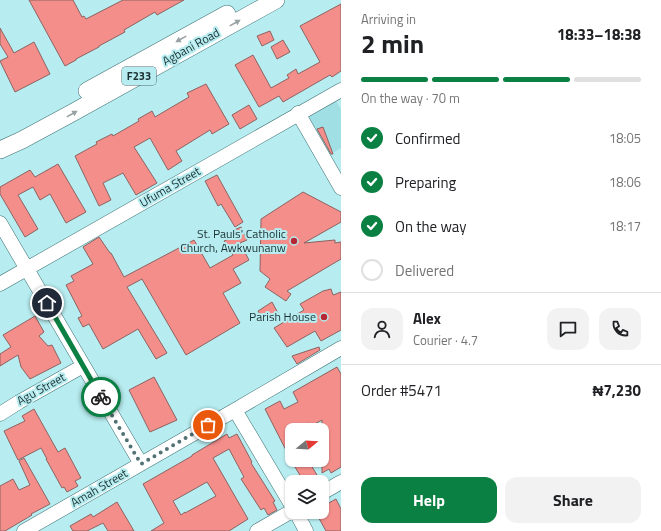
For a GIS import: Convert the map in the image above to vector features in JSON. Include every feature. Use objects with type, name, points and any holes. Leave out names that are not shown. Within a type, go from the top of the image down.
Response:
[{"type":"main road","name":"Agbani Road","points":[[0,138],[44,116],[252,0]]},
{"type":"main road","name":"Agbani Road","points":[[0,150],[72,114],[276,0]]},
{"type":"street","name":"Ufuma Street","points":[[0,284],[341,90]]},
{"type":"street","points":[[298,114],[341,188]]},
{"type":"street","points":[[0,223],[141,464]]},
{"type":"street","name":"Amah Street","points":[[24,531],[341,348]]},
{"type":"street","name":"Agu Street","points":[[0,414],[83,366]]},
{"type":"street","points":[[235,410],[285,494]]},
{"type":"street","points":[[329,489],[341,482]]},
{"type":"street","points":[[257,531],[285,515]]},
{"type":"street","points":[[300,519],[306,531]]},
{"type":"shaded area","points":[[335,100],[341,109],[341,148],[328,156],[305,118]]},
{"type":"building","points":[[29,0],[73,0],[82,17],[84,16],[86,19],[123,0],[184,0],[157,15],[155,12],[124,30],[125,32],[65,66]]},
{"type":"building","points":[[341,4],[341,71],[332,77],[330,75],[283,102],[279,96],[259,107],[235,65],[253,55],[271,88],[289,78],[287,75],[296,69],[298,74],[320,62],[300,26]]},
{"type":"building","points":[[0,28],[14,53],[34,42],[50,74],[15,92],[0,61],[8,57],[0,44]]},
{"type":"building","points":[[270,31],[274,40],[262,46],[257,36]]},
{"type":"building","points":[[283,40],[290,52],[277,59],[271,47]]},
{"type":"building","points":[[206,84],[229,124],[212,134],[210,130],[176,151],[182,161],[168,170],[150,138],[134,147],[157,183],[136,195],[123,173],[103,183],[111,200],[99,206],[75,156],[97,144],[96,142],[112,134],[113,136],[139,121],[138,119],[152,111],[155,117],[189,97],[187,93]]},
{"type":"building","points":[[249,105],[257,119],[240,129],[232,115]]},
{"type":"building","points":[[323,127],[333,154],[331,154],[317,129]]},
{"type":"building","points":[[58,164],[86,212],[66,223],[50,194],[40,200],[33,187],[18,195],[38,229],[25,237],[0,194],[0,187],[30,170],[35,177]]},
{"type":"building","points":[[217,175],[243,222],[235,227],[221,204],[218,206],[205,181]]},
{"type":"building","name":"St. Pauls' Catholic Church, Awkwunanw","points":[[303,192],[341,212],[341,222],[304,243],[335,240],[335,243],[341,242],[341,259],[287,291],[291,294],[286,301],[265,287],[270,279],[260,271],[261,219]]},
{"type":"building","points":[[241,227],[247,240],[240,243],[249,260],[233,269],[241,283],[223,293],[240,323],[186,355],[142,279],[127,287],[167,353],[156,359],[138,329],[103,349],[89,324],[83,327],[78,318],[82,316],[66,285],[74,281],[71,276],[93,264],[83,247],[99,237],[111,253],[124,277],[194,240],[210,268],[233,255],[224,241],[235,236],[232,231]]},
{"type":"building","points":[[331,289],[333,295],[341,292],[341,330],[321,341],[315,331],[287,347],[274,328],[304,310],[300,304],[323,291]]},
{"type":"building","points":[[272,302],[278,313],[271,323],[269,318],[264,321],[258,311]]},
{"type":"building","points":[[35,316],[44,332],[39,336],[48,346],[52,345],[61,363],[30,379],[21,367],[18,355],[0,366],[0,354],[11,347],[3,335]]},
{"type":"building","points":[[319,347],[320,350],[297,364],[292,356]]},
{"type":"building","points":[[337,367],[341,374],[341,467],[331,473],[329,469],[322,473],[322,467],[329,467],[329,423],[322,423],[322,420],[316,423],[285,423],[285,448],[265,409],[280,401],[284,409],[298,402],[293,392]]},
{"type":"building","points":[[154,377],[177,420],[150,432],[129,390]]},
{"type":"building","points":[[34,409],[58,452],[65,448],[81,478],[75,481],[78,486],[67,492],[64,487],[62,488],[41,448],[18,460],[4,431],[25,421],[22,416]]},
{"type":"building","points":[[227,434],[229,438],[237,434],[252,462],[251,463],[275,501],[273,502],[277,510],[268,515],[264,508],[261,510],[241,479],[244,477],[229,449],[213,458],[248,519],[229,531],[151,531],[164,523],[143,484]],"holes":[[[207,482],[216,496],[181,515],[173,501]]]},
{"type":"building","points":[[24,458],[50,504],[31,514],[32,515],[5,531],[0,531],[0,486],[13,479],[19,490],[30,485],[19,461]]},
{"type":"building","points":[[295,467],[312,467],[317,475],[300,475]]},
{"type":"building","points":[[336,499],[341,509],[341,531],[326,531],[319,519],[329,519],[329,503]]},
{"type":"building","points":[[117,502],[134,531],[108,531],[103,523],[87,531],[73,531],[70,526],[91,514],[93,517]]},
{"type":"way so far","points":[[101,397],[141,464],[208,425]]},
{"type":"place","name":"St. Pauls' Catholic Church, Awkwunanw","points":[[294,241]]},
{"type":"place","name":"Parish House","points":[[324,317]]},
{"type":"route","points":[[47,303],[101,397]]}]
